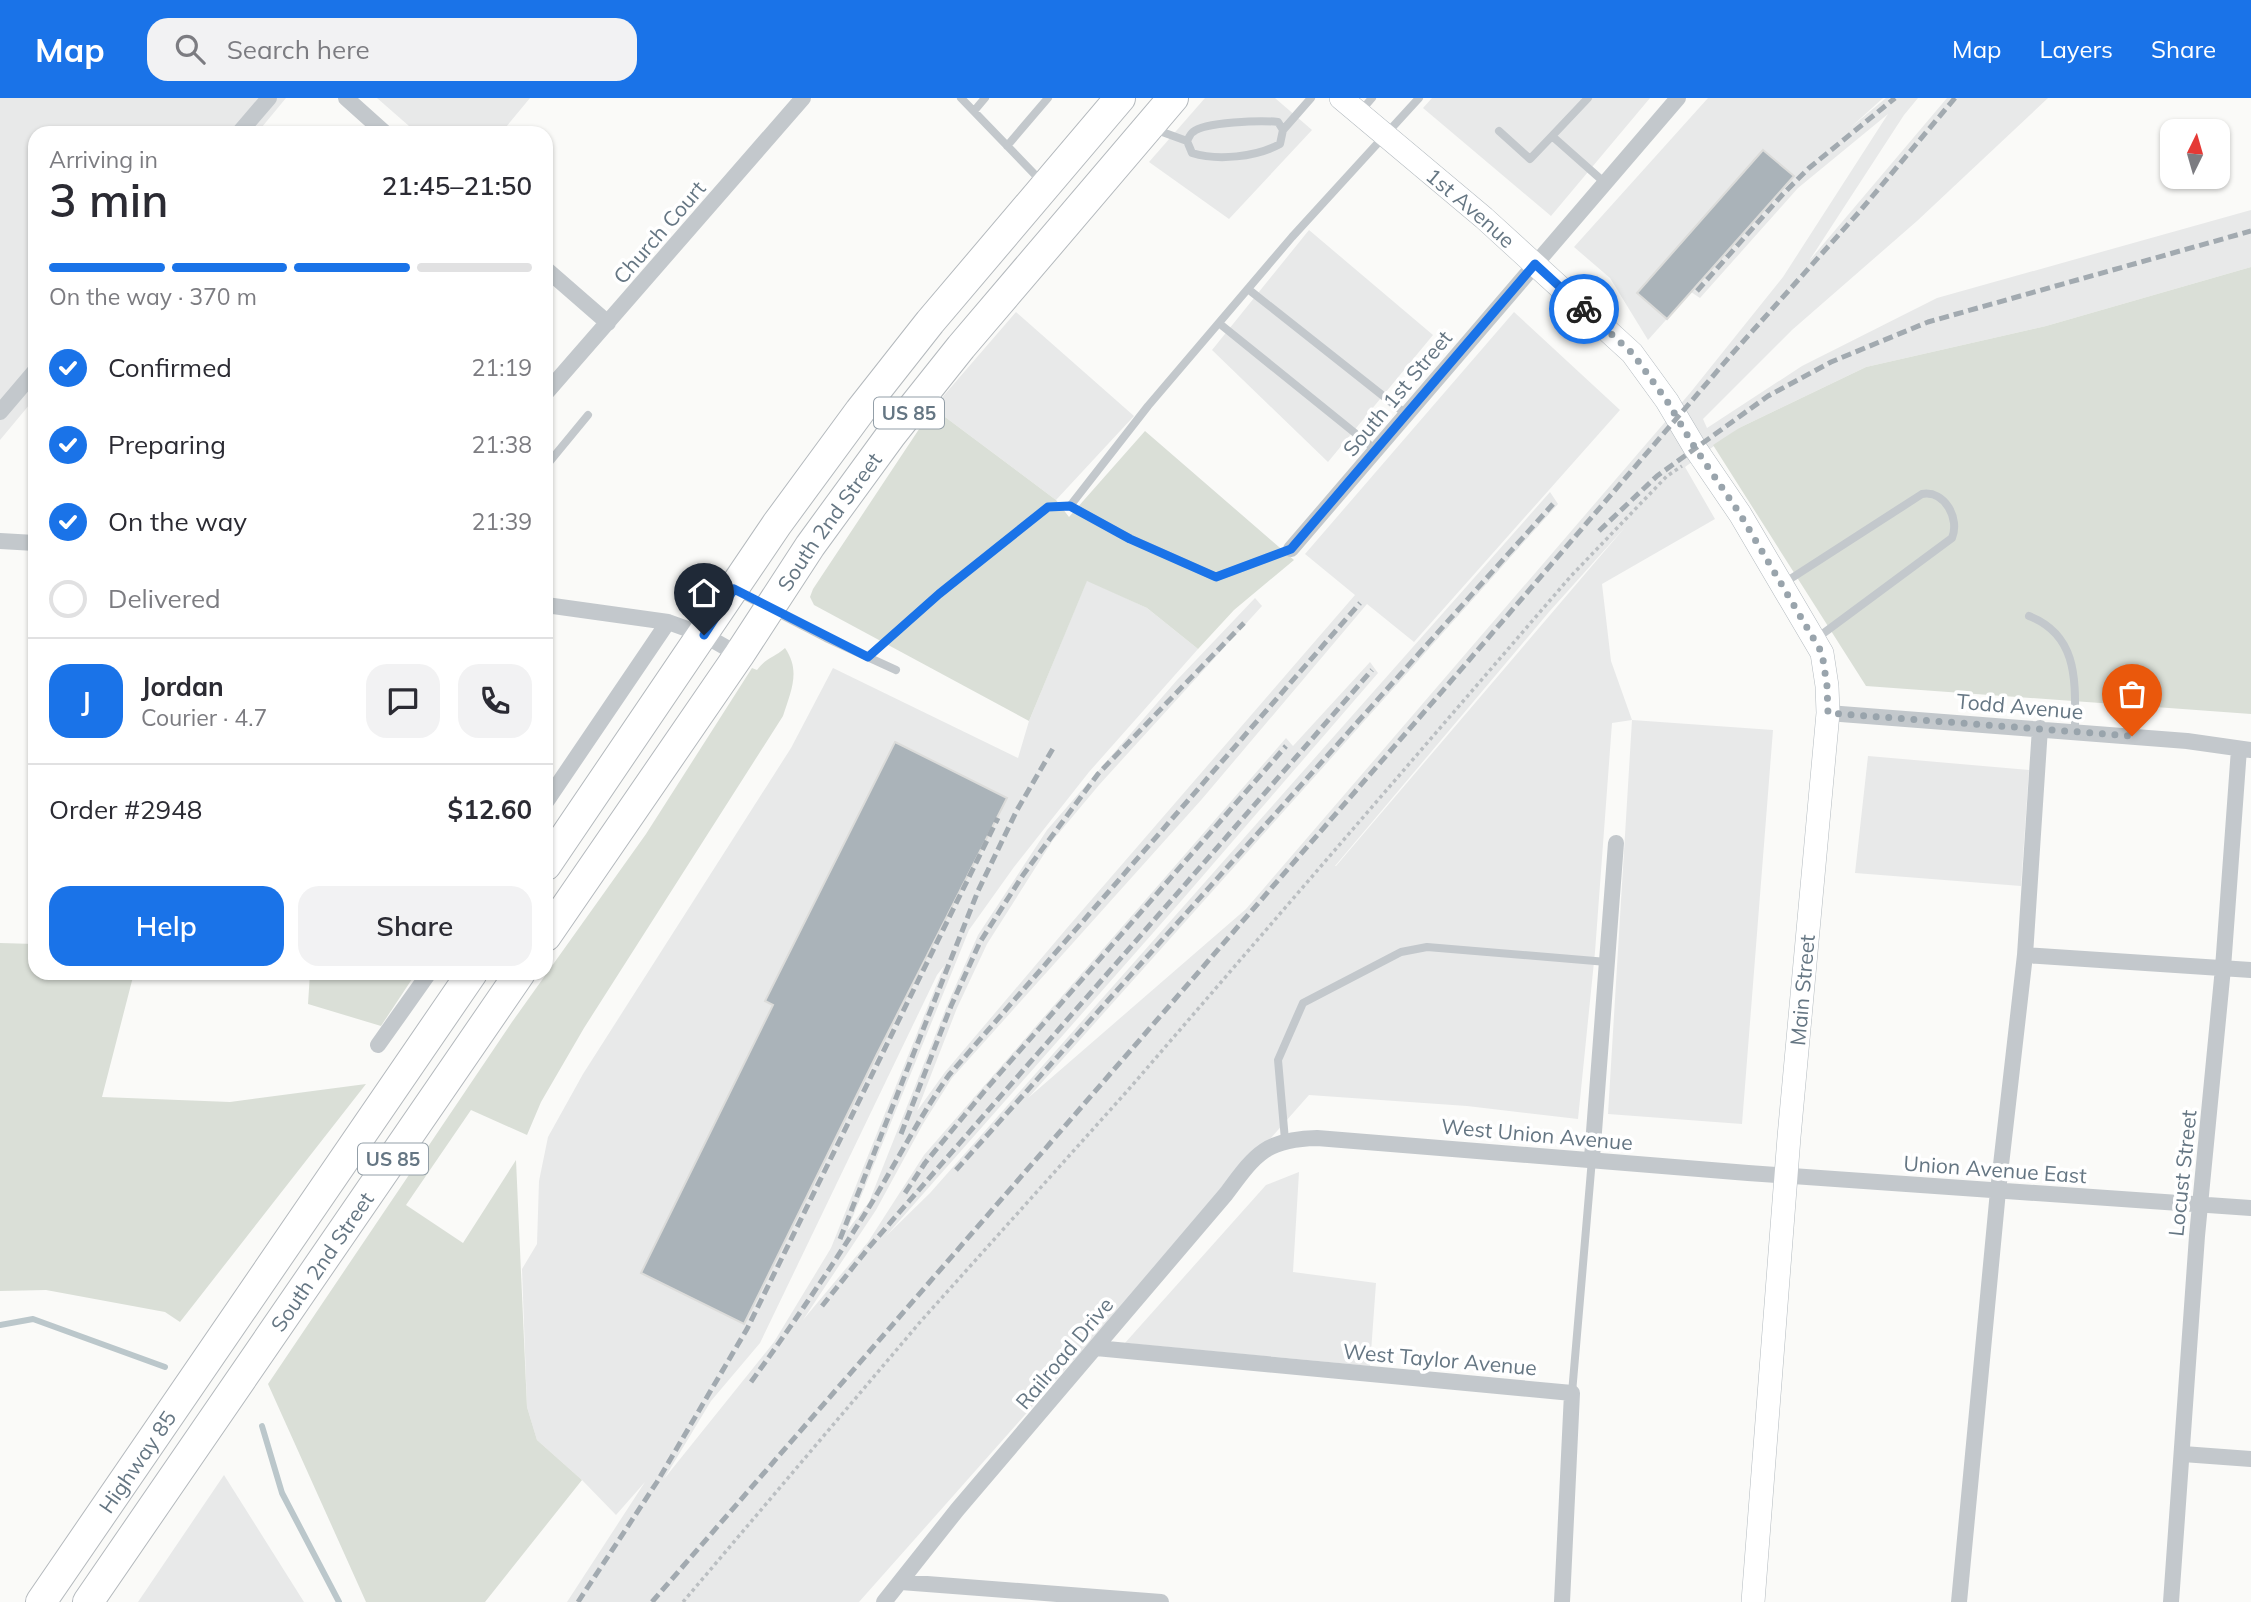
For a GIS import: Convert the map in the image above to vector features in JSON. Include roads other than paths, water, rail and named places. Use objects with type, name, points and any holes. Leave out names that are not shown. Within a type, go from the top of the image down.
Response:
[{"type":"highway","name":"South 2nd Street","points":[[553,855],[777,524],[867,401],[930,322],[1120,98]]},
{"type":"highway","name":"South 2nd Street","points":[[553,926],[810,547],[891,435],[961,347],[1173,98]]},
{"type":"highway","name":"South 2nd Street","points":[[233,1321],[467,980]]},
{"type":"highway","name":"South 2nd Street","points":[[265,1344],[515,980]]},
{"type":"highway","name":"Highway 85","points":[[41,1602],[233,1321]]},
{"type":"highway","name":"Highway 85","points":[[88,1602],[265,1344]]},
{"type":"street","points":[[245,126],[269,98]]},
{"type":"street","points":[[345,98],[377,126]]},
{"type":"street","name":"Church Court","points":[[553,385],[803,98]]},
{"type":"street","name":"1st Avenue","points":[[1341,98],[1366,106],[1386,135],[1535,264],[1633,354],[1677,419]]},
{"type":"street","name":"South 1st Street","points":[[1291,549],[1678,98]]},
{"type":"street","points":[[553,276],[608,323]]},
{"type":"street","points":[[0,412],[28,379]]},
{"type":"street","name":"Main Street","points":[[1677,419],[1740,514],[1822,653],[1827,686],[1828,713],[1753,1602]]},
{"type":"street","points":[[0,541],[28,543]]},
{"type":"street","points":[[553,606],[668,622],[704,635],[739,655]]},
{"type":"street","points":[[553,792],[668,622]]},
{"type":"street","name":"Todd Avenue","points":[[1828,713],[2075,731],[2245,749]]},
{"type":"street","points":[[1959,1602],[1998,1191],[2025,955],[2040,728]]},
{"type":"street","name":"Locust Street","points":[[2171,1602],[2201,1204],[2245,749]]},
{"type":"street","points":[[1592,1158],[1616,843]]},
{"type":"street","points":[[2025,955],[2251,970]]},
{"type":"street","points":[[378,1045],[424,980]]},
{"type":"street","name":"West Union Avenue","points":[[1285,1140],[1317,1138],[1787,1175]]},
{"type":"street","name":"Railroad Drive","points":[[884,1602],[957,1510],[1226,1195],[1249,1163],[1272,1145],[1285,1140]]},
{"type":"street","name":"Union Avenue East","points":[[1787,1175],[2251,1208]]},
{"type":"street","name":"West Taylor Avenue","points":[[1096,1348],[1572,1393]]},
{"type":"street","points":[[1562,1602],[1572,1393]]},
{"type":"street","points":[[2183,1454],[2251,1459]]},
{"type":"street","points":[[901,1582],[1161,1602]]},
{"type":"lane","points":[[961,98],[1046,185]]},
{"type":"lane","points":[[974,111],[985,98]]},
{"type":"lane","points":[[1148,127],[1186,141],[1192,153],[1208,158],[1267,152],[1280,144],[1283,130],[1311,98]]},
{"type":"lane","points":[[1070,506],[1148,405],[1292,237],[1419,98]]},
{"type":"lane","points":[[1499,131],[1531,159],[1588,98]]},
{"type":"lane","points":[[1007,146],[1044,100]]},
{"type":"lane","points":[[1186,141],[1192,132],[1214,125],[1263,120],[1278,122],[1283,130]]},
{"type":"lane","points":[[1552,136],[1604,182]]},
{"type":"lane","points":[[1248,289],[1406,414]]},
{"type":"lane","points":[[1220,324],[1376,450]]},
{"type":"lane","points":[[553,458],[588,415]]},
{"type":"lane","points":[[1782,585],[1922,494],[1938,497],[1951,511],[1955,530],[1952,538],[1814,640]]},
{"type":"lane","points":[[868,657],[939,594],[1048,507],[1070,506],[1130,539],[1216,577],[1291,549]]},
{"type":"lane","points":[[734,589],[896,670]]},
{"type":"lane","points":[[2029,615],[2054,629],[2067,650],[2073,679],[2075,731]]},
{"type":"lane","points":[[1285,1140],[1278,1060],[1303,1003],[1401,952],[1427,947],[1607,962]]},
{"type":"lane","points":[[1572,1393],[1592,1158]]},
{"type":"waterway","points":[[0,1325],[33,1319],[165,1367]]},
{"type":"waterway","points":[[262,1426],[282,1493],[339,1602]]},
{"type":"railway","points":[[1697,291],[1809,168],[1895,98]]},
{"type":"railway","points":[[652,1602],[1731,355],[1860,211],[1955,98]]},
{"type":"railway","points":[[1599,531],[1657,476],[1768,396],[1831,362],[1928,322],[2251,231]]},
{"type":"railway","points":[[956,1170],[1553,504]]},
{"type":"railway","points":[[751,1382],[842,1249],[949,1075],[1360,603]]},
{"type":"railway","points":[[901,1134],[951,1006],[980,942],[1023,875],[1098,774],[1244,623]]},
{"type":"railway","points":[[822,1306],[870,1246],[1372,670]]},
{"type":"railway","points":[[840,1239],[978,891],[1017,810],[1055,745]]},
{"type":"railway","points":[[905,1193],[925,1163],[987,1088],[1286,746]]},
{"type":"railway","points":[[578,1602],[657,1482],[747,1329],[998,818]]}]
